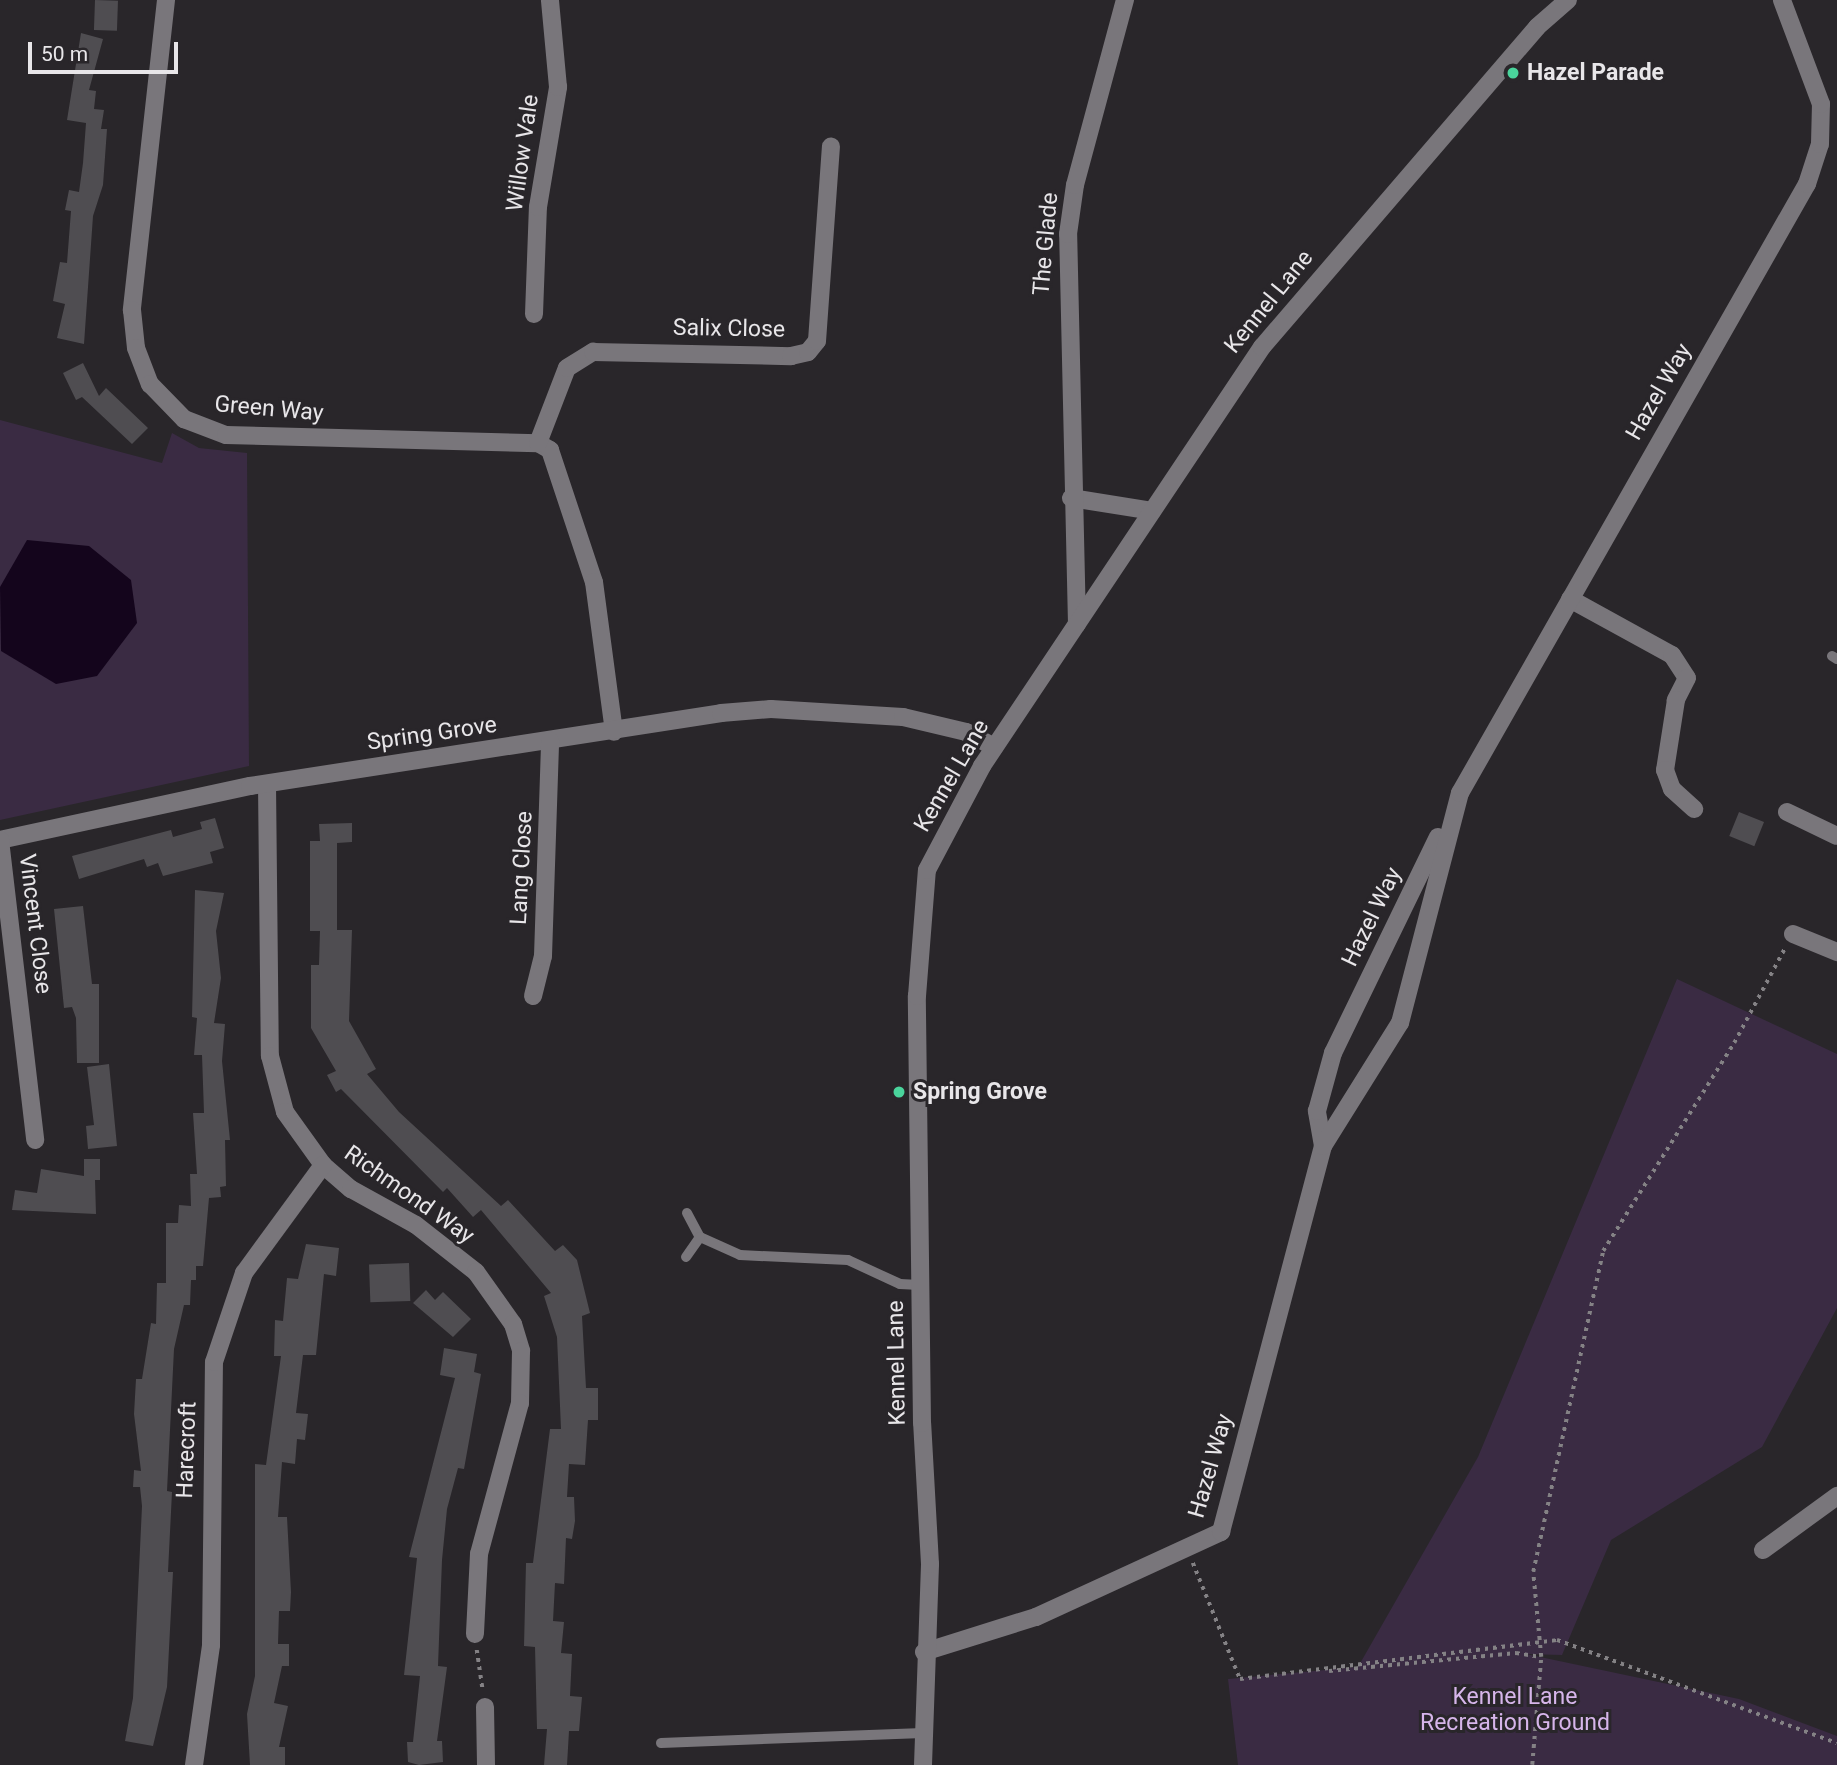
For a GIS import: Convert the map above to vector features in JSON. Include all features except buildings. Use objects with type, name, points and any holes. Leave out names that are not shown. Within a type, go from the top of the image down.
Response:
[{"type":"street","name":"Green Way","points":[[166,0],[132,310],[141,366],[165,404],[194,424],[226,435],[538,443]]},
{"type":"street","name":"Willow Vale","points":[[534,314],[538,207],[558,87],[550,0]]},
{"type":"street","name":"The Glade","points":[[1077,624],[1071,498],[1068,234],[1088,130],[1125,0]]},
{"type":"street","name":"Kennel Lane","points":[[923,1765],[924,1652],[930,1564],[920,1285],[917,996],[927,870],[994,747],[1228,394],[1299,301],[1537,27],[1568,0]]},
{"type":"street","name":"Hazel Way","points":[[1323,1146],[1317,1111],[1333,1053],[1460,793],[1807,184],[1820,144],[1821,104],[1782,0]]},
{"type":"street","name":"Salix Close","points":[[538,443],[567,368],[593,352],[791,356],[808,352],[817,341],[831,147]]},
{"type":"street","points":[[538,443],[557,462],[594,582],[614,732]]},
{"type":"street","points":[[1071,498],[1152,511]]},
{"type":"street","points":[[1570,599],[1672,655],[1687,678],[1676,700],[1665,770],[1672,789],[1694,809]]},
{"type":"street","name":"Spring Grove","points":[[0,840],[267,783],[614,732],[722,713],[857,712],[965,732],[994,747]]},
{"type":"street","name":"Lang Close","points":[[534,996],[543,956],[550,741]]},
{"type":"street","name":"Richmond Way","points":[[267,783],[270,1056],[285,1112],[323,1165],[351,1189],[447,1247],[476,1272],[513,1324],[521,1351],[520,1403],[479,1554],[475,1634]]},
{"type":"street","name":"Hazel Way","points":[[924,1652],[1035,1617],[1221,1532],[1323,1146],[1400,1023],[1460,793]]},
{"type":"street","points":[[1787,812],[1837,836]]},
{"type":"street","name":"Vincent Close","points":[[0,840],[35,1139]]},
{"type":"street","points":[[1793,934],[1837,952]]},
{"type":"street","name":"Harecroft","points":[[194,1765],[211,1645],[214,1362],[244,1273],[323,1165]]},
{"type":"street","points":[[1763,1550],[1837,1496]]},
{"type":"street","points":[[485,1707],[485,1765]]},
{"type":"lane","points":[[687,1213],[700,1237],[740,1255],[848,1260],[901,1284],[920,1285]]},
{"type":"lane","points":[[686,1257],[700,1237]]},
{"type":"lane","points":[[661,1743],[923,1733]]},
{"type":"path","points":[[1532,1765],[1541,1657],[1533,1572],[1603,1251],[1734,1043],[1793,934]]},
{"type":"path","points":[[1187,1548],[1240,1679]]},
{"type":"path","points":[[475,1634],[485,1707]]},
{"type":"path","points":[[1240,1679],[1557,1640],[1837,1743]]},
{"type":"path","points":[[1240,1679],[1516,1653],[1541,1657]]},
{"type":"green space","points":[[0,420],[162,463],[172,433],[199,448],[247,453],[249,766],[0,820]]},
{"type":"green space","name":"Kennel Lane Recreation Ground","points":[[1677,979],[1837,1054],[1837,1308],[1762,1447],[1611,1540],[1562,1655],[1526,1654],[1739,1699],[1837,1736],[1837,1765],[1238,1765],[1228,1679],[1358,1667],[1478,1457]]},
{"type":"shaded area","points":[[27,540],[89,546],[131,580],[137,623],[97,676],[56,684],[1,651],[0,587]]},
{"type":"place","name":"Hazel Parade","points":[[1513,73]]},
{"type":"place","name":"Spring Grove","points":[[899,1092]]}]
